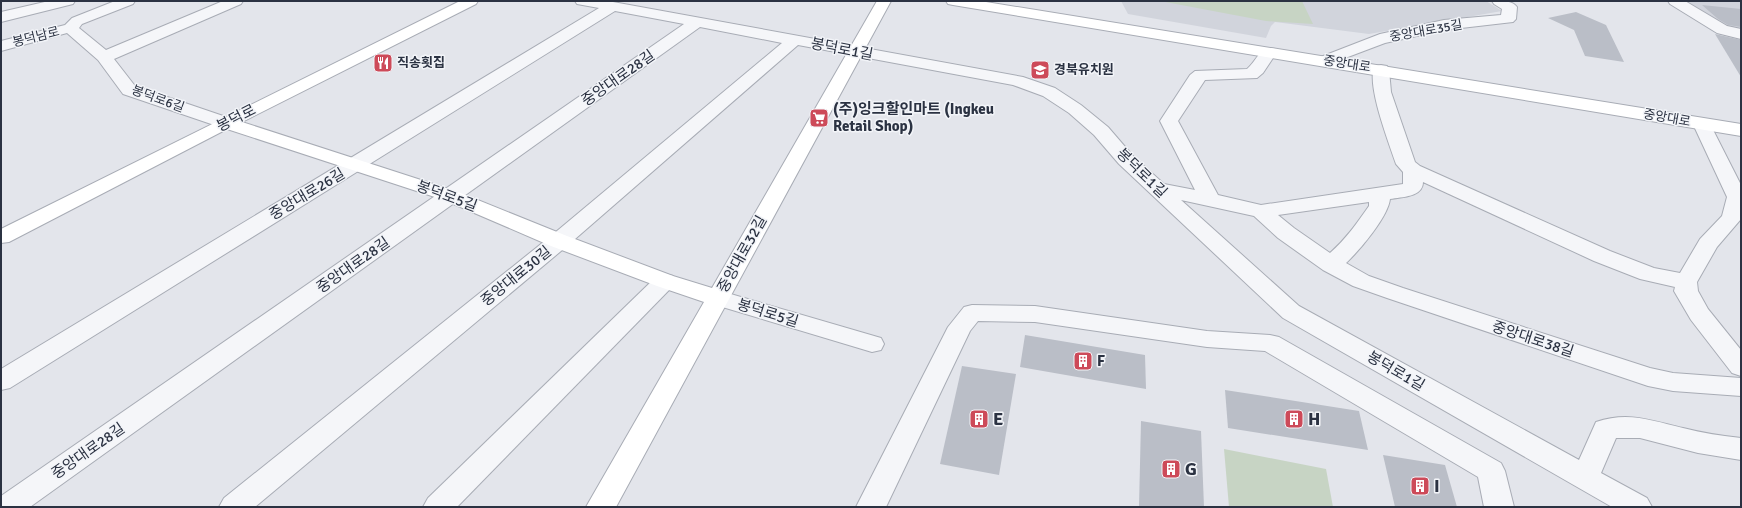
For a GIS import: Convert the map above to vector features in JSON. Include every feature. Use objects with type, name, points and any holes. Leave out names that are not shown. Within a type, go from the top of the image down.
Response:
[{"type":"street","points":[[1,17],[68,1]]},
{"type":"street","points":[[70,28],[77,21],[128,1]]},
{"type":"street","points":[[104,57],[236,1]]},
{"type":"street","name":"봉덕로","points":[[1,237],[226,122],[471,1]]},
{"type":"street","name":"봉덕로1길","points":[[582,1],[1017,81],[1049,92],[1075,109],[1101,131],[1126,160],[1291,312],[1637,507]]},
{"type":"street","name":"중앙대로32길","points":[[601,507],[884,1]]},
{"type":"street","name":"중앙대로","points":[[953,1],[1741,130]]},
{"type":"street","name":"중앙대로35길","points":[[1324,61],[1380,39],[1444,26],[1508,19],[1510,7],[1499,1]]},
{"type":"street","points":[[1675,1],[1722,30],[1741,34]]},
{"type":"street","name":"중앙대로26길","points":[[1,381],[614,6]]},
{"type":"street","name":"중앙대로28길","points":[[8,507],[698,22]]},
{"type":"street","name":"봉덕남로","points":[[1,46],[70,28]]},
{"type":"street","name":"봉덕로6길","points":[[70,28],[104,57],[129,90],[226,122]]},
{"type":"street","name":"중앙대로30길","points":[[234,507],[559,241],[795,40]]},
{"type":"street","points":[[1210,199],[1170,121],[1196,79],[1201,75],[1251,74],[1257,69],[1269,52]]},
{"type":"street","points":[[1381,70],[1382,92],[1389,114],[1406,164],[1413,170],[1487,202],[1602,256],[1648,274],[1686,282]]},
{"type":"street","name":"봉덕로5길","points":[[226,122],[451,196],[559,241],[665,281],[872,344]]},
{"type":"street","points":[[1702,124],[1739,198],[1737,218],[1708,244],[1686,282],[1686,291],[1699,314],[1740,363]]},
{"type":"street","name":"중앙대로38길","points":[[1158,190],[1210,199],[1261,211],[1404,191],[1413,186],[1413,170]]},
{"type":"street","points":[[1331,265],[1348,249],[1362,231],[1379,206],[1381,194]]},
{"type":"street","name":"중앙대로38길","points":[[1261,211],[1292,237],[1331,265],[1361,281],[1648,376],[1673,382],[1741,387]]},
{"type":"street","points":[[438,507],[665,281]]},
{"type":"street","points":[[871,507],[960,327],[972,313],[1035,314],[1207,339],[1270,342],[1491,471],[1499,507]]},
{"type":"street","points":[[1585,478],[1606,429],[1623,425],[1643,427],[1700,443],[1741,449]]},
{"type":"shaded area","points":[[1121,1],[1486,1],[1502,11],[1369,34],[1275,22],[1271,26],[1266,38],[1128,14]]},
{"type":"shaded area","points":[[1686,1],[1741,1],[1741,30],[1734,29],[1711,18]]},
{"type":"green space","points":[[1160,1],[1302,1],[1313,24],[1266,21]]},
{"type":"green space","points":[[1224,449],[1326,469],[1333,507],[1229,507]]},
{"type":"building","points":[[1702,5],[1741,9],[1741,27],[1728,25],[1718,19]]},
{"type":"building","points":[[1576,12],[1606,25],[1624,62],[1585,56],[1574,30],[1548,18]]},
{"type":"building","points":[[1715,34],[1741,40],[1741,77]]},
{"type":"building","name":"F","points":[[1025,335],[1145,355],[1146,389],[1020,367]]},
{"type":"building","name":"E","points":[[962,366],[1016,374],[999,475],[940,464]]},
{"type":"building","name":"H","points":[[1225,390],[1359,411],[1368,450],[1228,428]]},
{"type":"building","name":"G","points":[[1141,421],[1201,431],[1204,507],[1139,507]]},
{"type":"building","name":"I","points":[[1383,455],[1445,465],[1457,507],[1395,507]]},
{"type":"place","name":"직송횟집","points":[[383,63]]},
{"type":"place","name":"경북유치원","points":[[1040,70]]},
{"type":"place","name":"(주)잉크할인마트 (Ingkeu Retail Shop)","points":[[819,118]]},
{"type":"place","name":"F","points":[[1083,361]]},
{"type":"place","name":"E","points":[[979,419]]},
{"type":"place","name":"H","points":[[1294,419]]},
{"type":"place","name":"G","points":[[1171,469]]},
{"type":"place","name":"I","points":[[1420,486]]}]
